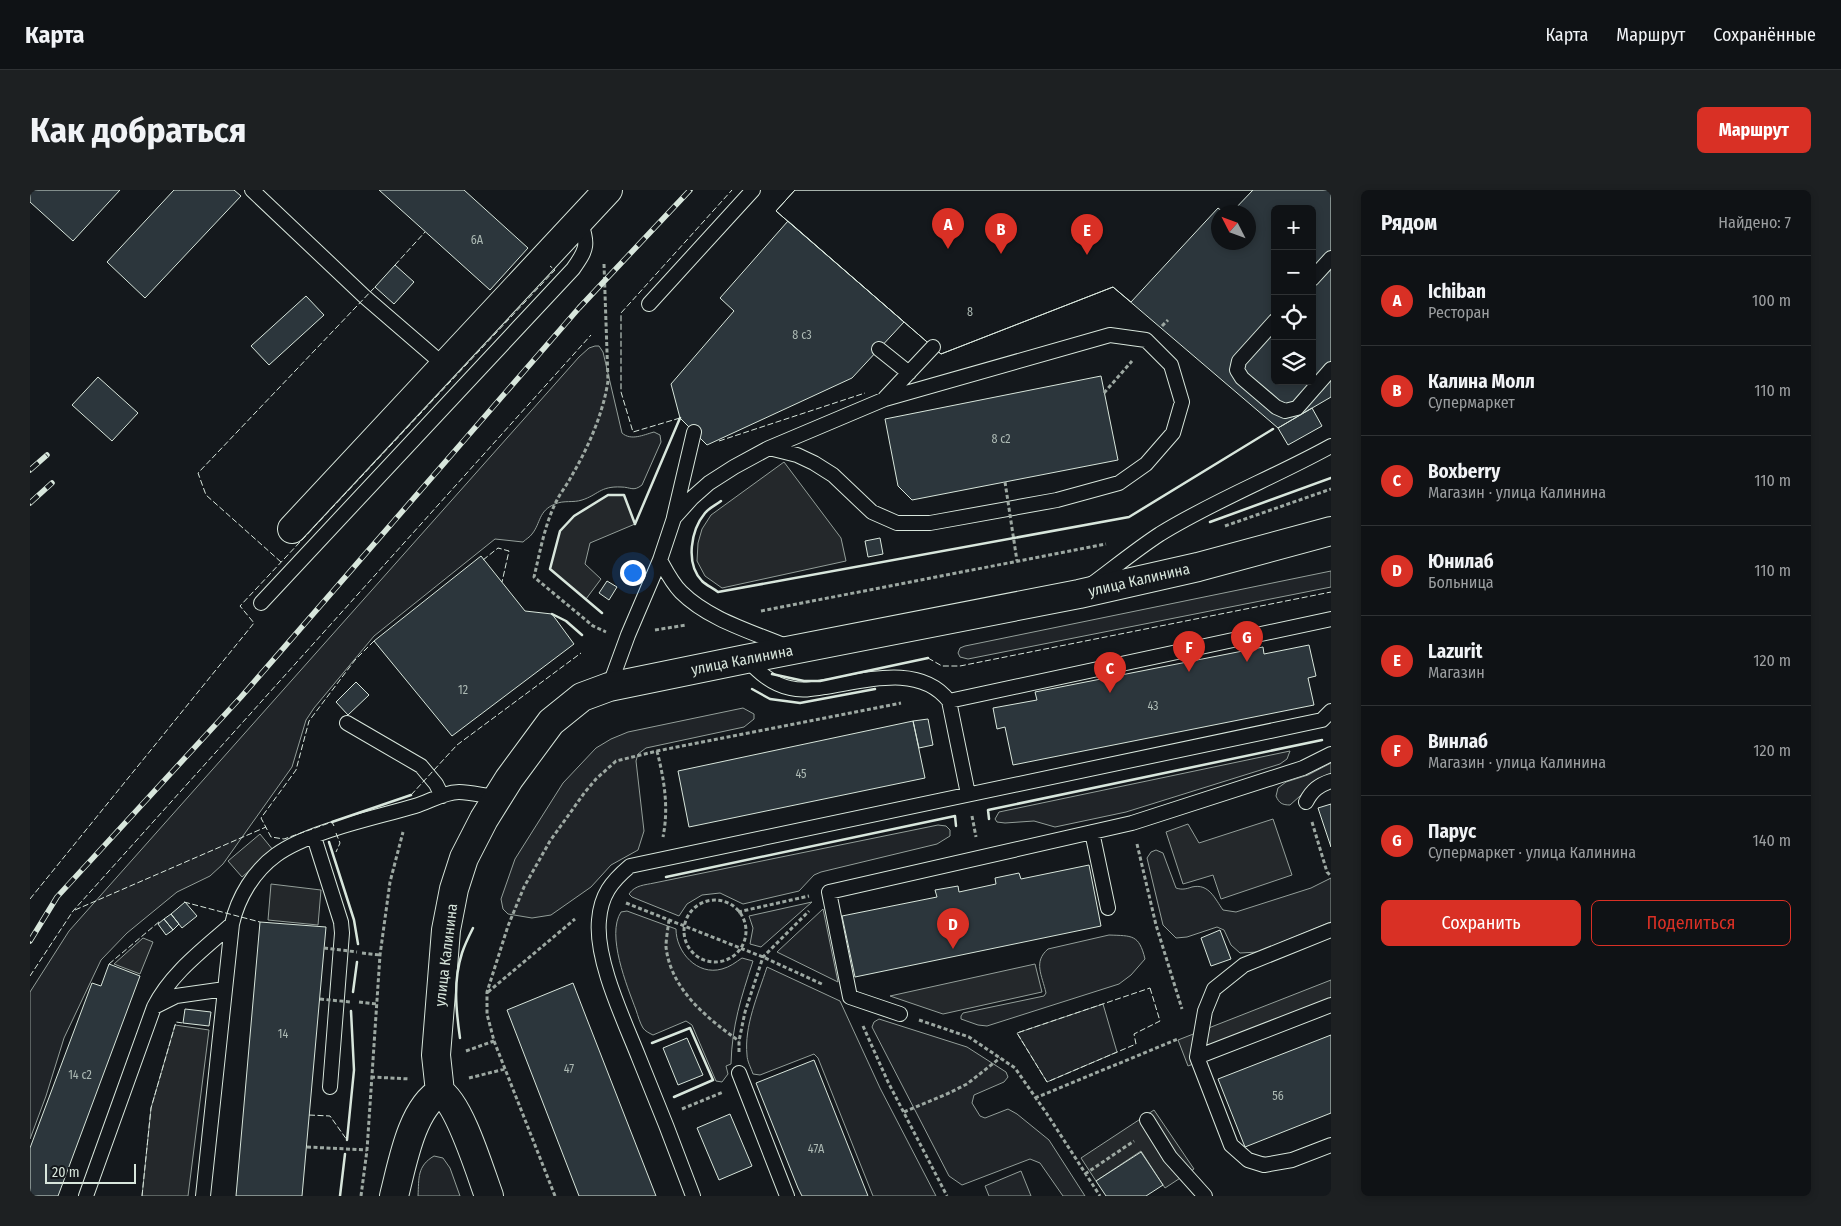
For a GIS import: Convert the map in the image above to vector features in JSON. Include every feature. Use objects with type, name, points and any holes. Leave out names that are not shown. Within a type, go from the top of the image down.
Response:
[{"type":"main road","points":[[292,529],[608,190]]},
{"type":"main road","name":"улица Калинина","points":[[440,1092],[436,1055],[446,930],[454,889],[464,858],[496,797],[551,722],[582,697],[609,687],[793,649],[1079,594],[1198,567],[1331,531]]},
{"type":"main road","points":[[394,1196],[417,1121],[432,1097],[440,1092],[445,1095],[455,1109],[489,1196]]},
{"type":"lane","points":[[252,190],[365,297],[445,366]]},
{"type":"lane","points":[[649,304],[753,190]]},
{"type":"lane","points":[[261,603],[573,269],[583,254],[586,241],[580,220]]},
{"type":"lane","points":[[1316,275],[1331,258]]},
{"type":"lane","points":[[1271,325],[1239,361],[1237,370],[1242,378],[1276,407],[1285,411],[1297,408],[1331,369]]},
{"type":"lane","points":[[674,518],[709,483],[734,467],[769,448],[884,399],[1110,335],[1146,340],[1170,364],[1182,402],[1173,434],[1146,464],[1119,483],[1057,500],[930,523],[897,522],[872,512],[833,475],[814,463],[797,455],[769,448]]},
{"type":"lane","points":[[884,399],[933,348]]},
{"type":"lane","points":[[879,349],[909,373]]},
{"type":"lane","points":[[609,687],[628,635],[660,560],[674,518],[694,432]]},
{"type":"lane","points":[[1079,594],[1159,535],[1226,498],[1291,468],[1331,446]]},
{"type":"lane","points":[[660,560],[672,581],[682,593],[698,605],[722,619],[793,649]]},
{"type":"lane","points":[[946,697],[1331,619]]},
{"type":"lane","points":[[746,659],[764,678],[791,689],[805,690],[886,678],[906,678],[931,684],[946,697],[968,794]]},
{"type":"lane","points":[[694,1196],[613,992],[602,957],[598,921],[604,895],[614,879],[630,866],[1322,720],[1331,711]]},
{"type":"lane","points":[[347,723],[421,766],[436,784],[442,796]]},
{"type":"lane","points":[[900,1014],[850,997],[829,892],[1132,823],[1303,768],[1331,754]]},
{"type":"lane","points":[[1306,802],[1311,793],[1320,785],[1331,781]]},
{"type":"lane","points":[[203,1196],[232,924],[234,915],[251,879],[262,866],[276,855],[296,843],[314,836],[458,792],[496,797]]},
{"type":"lane","points":[[1092,832],[1108,908]]},
{"type":"lane","points":[[314,836],[341,922],[342,933],[330,1087]]},
{"type":"lane","points":[[86,1196],[160,993],[170,981],[232,924]]},
{"type":"lane","points":[[1331,930],[1244,965],[1214,989],[1205,1011],[1197,1057],[1231,1145],[1248,1160],[1264,1165],[1292,1160],[1331,1145]]},
{"type":"lane","points":[[154,1007],[176,996],[225,989]]},
{"type":"lane","points":[[1197,1057],[1331,1005]]},
{"type":"lane","points":[[739,1073],[787,1196]]},
{"type":"lane","points":[[1150,1125],[1170,1156],[1205,1196]]},
{"type":"path","points":[[604,260],[608,381],[605,398],[599,418],[583,454],[551,514],[534,577],[594,626],[615,636],[628,635],[722,619],[1112,543]]},
{"type":"path","points":[[1005,482],[1017,561]]},
{"type":"path","points":[[1220,528],[1331,489]]},
{"type":"path","points":[[555,1196],[494,1041],[487,1014],[487,992],[508,926],[524,887],[555,834],[585,792],[616,761],[657,751],[946,697]]},
{"type":"path","points":[[657,751],[665,785],[665,828],[658,859]]},
{"type":"path","points":[[1306,802],[1327,872],[1331,876]]},
{"type":"path","points":[[361,1196],[367,1150],[380,955],[390,882],[401,835],[417,805]]},
{"type":"path","points":[[1132,823],[1156,925],[1197,1057]]},
{"type":"path","points":[[738,912],[829,892]]},
{"type":"path","points":[[663,1117],[723,1092],[739,1073],[739,1041],[745,1012],[763,957],[829,892]]},
{"type":"path","points":[[487,992],[604,895]]},
{"type":"path","points":[[722,901],[731,905],[738,912],[746,929],[741,948],[727,960],[708,962],[699,958],[686,944],[684,926],[687,916],[694,908],[702,903],[722,901]]},
{"type":"path","points":[[653,913],[763,957],[850,997],[888,1082],[947,1196]]},
{"type":"path","points":[[669,920],[666,947],[674,974],[690,999],[710,1020],[739,1041]]},
{"type":"path","points":[[324,948],[380,955]]},
{"type":"path","points":[[320,999],[377,1004]]},
{"type":"path","points":[[900,1014],[969,1037],[1015,1068],[1100,1196]]},
{"type":"path","points":[[1035,1098],[1178,1040]]},
{"type":"path","points":[[463,1052],[494,1041]]},
{"type":"path","points":[[903,1112],[967,1084],[1000,1058]]},
{"type":"path","points":[[470,1077],[505,1069]]},
{"type":"path","points":[[1085,1174],[1150,1125]]},
{"type":"path","points":[[307,1147],[367,1150]]},
{"type":"shaded area","points":[[599,346],[603,352],[622,433],[629,437],[654,432],[660,435],[661,442],[642,485],[634,489],[608,488],[582,500],[558,503],[550,507],[543,514],[532,534],[523,542],[495,539],[374,636],[306,720],[292,767],[223,864],[210,876],[177,892],[127,933],[101,960],[64,1038],[30,1139],[30,992],[69,931],[579,357],[589,348]]},
{"type":"shaded area","points":[[784,462],[841,538],[846,561],[722,588],[705,576],[697,561],[698,543],[702,529],[711,515]]},
{"type":"shaded area","points":[[608,495],[624,495],[635,524],[590,543],[585,564],[601,579],[586,599],[550,569],[560,531],[574,516]]},
{"type":"shaded area","points":[[1331,571],[1331,587],[968,659],[960,657],[958,653],[960,648],[965,646]]},
{"type":"shaded area","points":[[743,708],[754,714],[754,719],[744,727],[646,748],[638,754],[636,761],[644,831],[638,850],[611,865],[591,887],[551,915],[532,918],[508,914],[503,909],[501,899],[515,859],[563,783],[596,748],[628,732]]},
{"type":"shaded area","points":[[1290,751],[1287,759],[1280,764],[1126,812],[1055,827],[1034,821],[1005,823],[997,822],[995,819],[999,812]]},
{"type":"shaded area","points":[[1331,763],[1331,774],[1319,779],[1290,805],[1283,804],[1278,800],[1276,796],[1278,788],[1286,782],[1308,775]]},
{"type":"shaded area","points":[[1273,819],[1292,875],[1221,899],[1213,875],[1183,884],[1166,832],[1188,824],[1199,843]]},
{"type":"shaded area","points":[[938,825],[946,826],[950,830],[950,836],[937,844],[821,872],[814,875],[799,891],[743,904],[720,893],[702,895],[687,904],[679,916],[632,897],[629,894],[637,887],[644,885]]},
{"type":"shaded area","points":[[260,834],[273,850],[242,877],[228,861]]},
{"type":"shaded area","points":[[1156,850],[1163,853],[1176,888],[1203,887],[1211,893],[1223,910],[1236,912],[1311,888],[1331,878],[1331,922],[1258,952],[1240,953],[1231,945],[1224,930],[1217,927],[1187,937],[1176,938],[1163,925],[1147,858],[1151,852]]},
{"type":"shaded area","points":[[271,884],[321,890],[318,925],[268,920]]},
{"type":"shaded area","points":[[812,902],[761,947],[750,944],[753,928],[749,916]]},
{"type":"shaded area","points":[[823,909],[838,982],[777,952]]},
{"type":"shaded area","points":[[627,911],[676,929],[677,938],[684,954],[696,965],[704,969],[722,969],[742,958],[753,961],[735,1024],[731,1064],[726,1066],[728,1074],[722,1082],[716,1081],[692,1025],[686,1021],[653,1035],[643,1028],[623,975],[617,947],[617,922],[621,912]]},
{"type":"shaded area","points":[[1109,935],[1133,938],[1140,945],[1145,959],[1131,975],[1119,984],[987,1026],[961,1019],[963,1013],[1044,996],[1046,993],[1040,964],[1043,954],[1048,949]]},
{"type":"shaded area","points":[[143,938],[153,942],[140,974],[114,964]]},
{"type":"shaded area","points":[[1035,964],[1042,992],[943,1014],[890,996]]},
{"type":"shaded area","points":[[767,967],[840,1001],[880,1088],[936,1196],[873,1196],[818,1058],[814,1054],[760,1075],[753,1074],[747,1057],[748,1033],[752,1011]]},
{"type":"shaded area","points":[[1331,980],[1331,1011],[1188,1066],[1178,1040]]},
{"type":"shaded area","points":[[1103,1004],[1117,1052],[1047,1082],[1017,1033]]},
{"type":"shaded area","points":[[879,1019],[967,1047],[1006,1072],[1008,1077],[1004,1082],[974,1095],[972,1103],[980,1116],[985,1118],[1008,1109],[1017,1114],[1049,1140],[1085,1196],[1063,1196],[1040,1163],[1030,1159],[962,1185],[949,1176],[872,1027],[874,1022]]},
{"type":"shaded area","points":[[175,1025],[209,1030],[188,1196],[142,1196],[151,1108]]},
{"type":"shaded area","points":[[1154,1110],[1194,1169],[1165,1188],[1141,1151],[1096,1181],[1081,1158]]},
{"type":"shaded area","points":[[434,1156],[443,1158],[450,1168],[460,1196],[418,1196],[419,1178],[422,1168]]},
{"type":"shaded area","points":[[1021,1171],[1031,1196],[989,1196],[985,1186]]},
{"type":"building","points":[[32,190],[120,190],[73,241],[30,202],[30,192]]},
{"type":"building","points":[[174,190],[234,190],[241,196],[145,298],[107,262]]},
{"type":"building","points":[[379,190],[464,190],[528,248],[490,290]]},
{"type":"building","points":[[795,190],[1253,190],[1239,205],[1211,205],[1211,216],[1131,302],[1113,287],[941,354],[776,211]]},
{"type":"building","points":[[795,190],[1331,190],[1331,397],[1278,428],[1113,287],[941,354],[776,211]]},
{"type":"building","points":[[788,221],[904,322],[852,378],[707,445],[680,418],[671,384],[734,311],[720,298]]},
{"type":"building","points":[[395,265],[414,282],[394,304],[375,287]]},
{"type":"building","points":[[306,296],[324,315],[269,365],[251,346]]},
{"type":"building","points":[[1101,376],[1118,460],[912,500],[898,486],[885,419]]},
{"type":"building","points":[[98,377],[138,413],[112,441],[72,405]]},
{"type":"building","points":[[1312,408],[1322,426],[1288,445],[1278,428]]},
{"type":"building","points":[[880,538],[883,554],[868,557],[865,541]]},
{"type":"building","points":[[481,556],[525,611],[552,614],[574,644],[452,736],[374,641]]},
{"type":"building","points":[[607,581],[617,587],[609,600],[599,593]]},
{"type":"building","points":[[1309,645],[1316,676],[1308,678],[1314,705],[1013,765],[1005,727],[997,729],[993,708],[1037,700],[1035,692],[1263,647],[1264,654]]},
{"type":"building","points":[[356,682],[369,695],[348,715],[336,702]]},
{"type":"building","points":[[928,719],[933,745],[919,748],[913,721]]},
{"type":"building","points":[[913,721],[925,778],[689,827],[678,771]]},
{"type":"building","points":[[1331,804],[1331,847],[1318,808]]},
{"type":"building","points":[[1089,865],[1101,926],[855,977],[842,916],[937,897],[935,890],[958,886],[959,892],[996,884],[995,878],[1019,873],[1021,879]]},
{"type":"building","points":[[185,902],[197,916],[182,928],[171,914]]},
{"type":"building","points":[[171,914],[179,924],[173,930],[164,919]]},
{"type":"building","points":[[164,919],[173,930],[166,935],[158,924]]},
{"type":"building","points":[[260,922],[326,927],[302,1196],[236,1196]]},
{"type":"building","points":[[1220,930],[1231,959],[1211,966],[1201,938]]},
{"type":"building","points":[[109,964],[140,976],[58,1196],[30,1196],[30,1148],[92,983],[101,986]]},
{"type":"building","points":[[573,983],[656,1196],[579,1196],[507,1010]]},
{"type":"building","points":[[185,1009],[211,1012],[209,1026],[183,1023]]},
{"type":"building","points":[[1331,1035],[1331,1113],[1245,1147],[1218,1079]]},
{"type":"building","points":[[687,1038],[703,1075],[678,1085],[663,1048]]},
{"type":"building","points":[[814,1060],[868,1196],[802,1196],[756,1083]]},
{"type":"building","points":[[730,1114],[752,1166],[719,1180],[697,1128]]},
{"type":"building","points":[[1141,1152],[1163,1185],[1146,1196],[1106,1196],[1096,1181]]},
{"type":"railway","points":[[30,941],[57,897],[241,697],[579,308],[690,190]]},
{"type":"railway","points":[[30,470],[47,455]]},
{"type":"railway","points":[[30,503],[52,483]]},
{"type":"fence","points":[[680,418],[633,432],[621,392],[621,313],[732,190]]},
{"type":"fence","points":[[395,265],[425,232]]},
{"type":"fence","points":[[30,899],[254,623],[240,606],[555,270],[550,266]]},
{"type":"fence","points":[[281,562],[206,495],[198,473],[375,287]]},
{"type":"fence","points":[[30,976],[73,911],[591,335]]},
{"type":"fence","points":[[719,441],[865,393]]},
{"type":"fence","points":[[483,560],[498,548],[509,551],[502,582]]},
{"type":"fence","points":[[928,658],[942,666],[960,666],[1331,592]]},
{"type":"fence","points":[[334,826],[332,822],[284,839],[271,837],[261,818],[296,770],[309,721],[355,660],[374,641]]},
{"type":"fence","points":[[411,795],[457,745],[581,653]]},
{"type":"fence","points":[[75,910],[266,827]]},
{"type":"fence","points":[[336,833],[340,843],[336,852]]},
{"type":"fence","points":[[184,902],[260,922]]},
{"type":"fence","points":[[109,964],[160,921]]},
{"type":"fence","points":[[1150,988],[1160,1021],[1134,1034],[1136,1044],[1047,1082],[1017,1033],[1150,988]]},
{"type":"fence","points":[[142,1196],[151,1108],[176,1022],[183,1023]]},
{"type":"fence","points":[[309,1115],[330,1116],[347,1140]]},
{"type":"wall","points":[[602,613],[550,569],[560,531],[574,516],[608,495],[624,495],[635,524],[680,418]]},
{"type":"wall","points":[[721,501],[707,511],[700,520],[693,537],[692,547],[693,565],[697,574],[702,581],[718,592],[1129,517],[1273,429]]},
{"type":"wall","points":[[1210,522],[1331,478]]},
{"type":"wall","points":[[552,614],[566,621],[582,635]]},
{"type":"wall","points":[[772,674],[804,681],[820,681],[928,658]]},
{"type":"wall","points":[[752,689],[770,699],[800,703],[875,689]]},
{"type":"wall","points":[[989,819],[988,810],[1322,740]]},
{"type":"wall","points":[[332,822],[411,795]]},
{"type":"wall","points":[[666,877],[955,816],[956,826]]},
{"type":"wall","points":[[329,842],[354,920],[358,944]]},
{"type":"wall","points":[[460,1038],[456,985],[457,974],[462,953],[473,928]]},
{"type":"wall","points":[[353,992],[357,962]]},
{"type":"wall","points":[[347,1140],[354,1070],[351,1011]]},
{"type":"wall","points":[[652,1043],[690,1028],[713,1080],[674,1097]]},
{"type":"wall","points":[[340,1196],[345,1154]]},
{"type":"place","name":"Ichiban","points":[[948,249]]},
{"type":"place","name":"Калина Молл","points":[[1001,254]]},
{"type":"place","name":"Lazurit","points":[[1087,255]]},
{"type":"place","name":"Парус","points":[[1247,662]]},
{"type":"place","name":"Винлаб","points":[[1189,672]]},
{"type":"place","name":"Boxberry","points":[[1110,693]]},
{"type":"place","name":"Юнилаб","points":[[953,949]]}]
